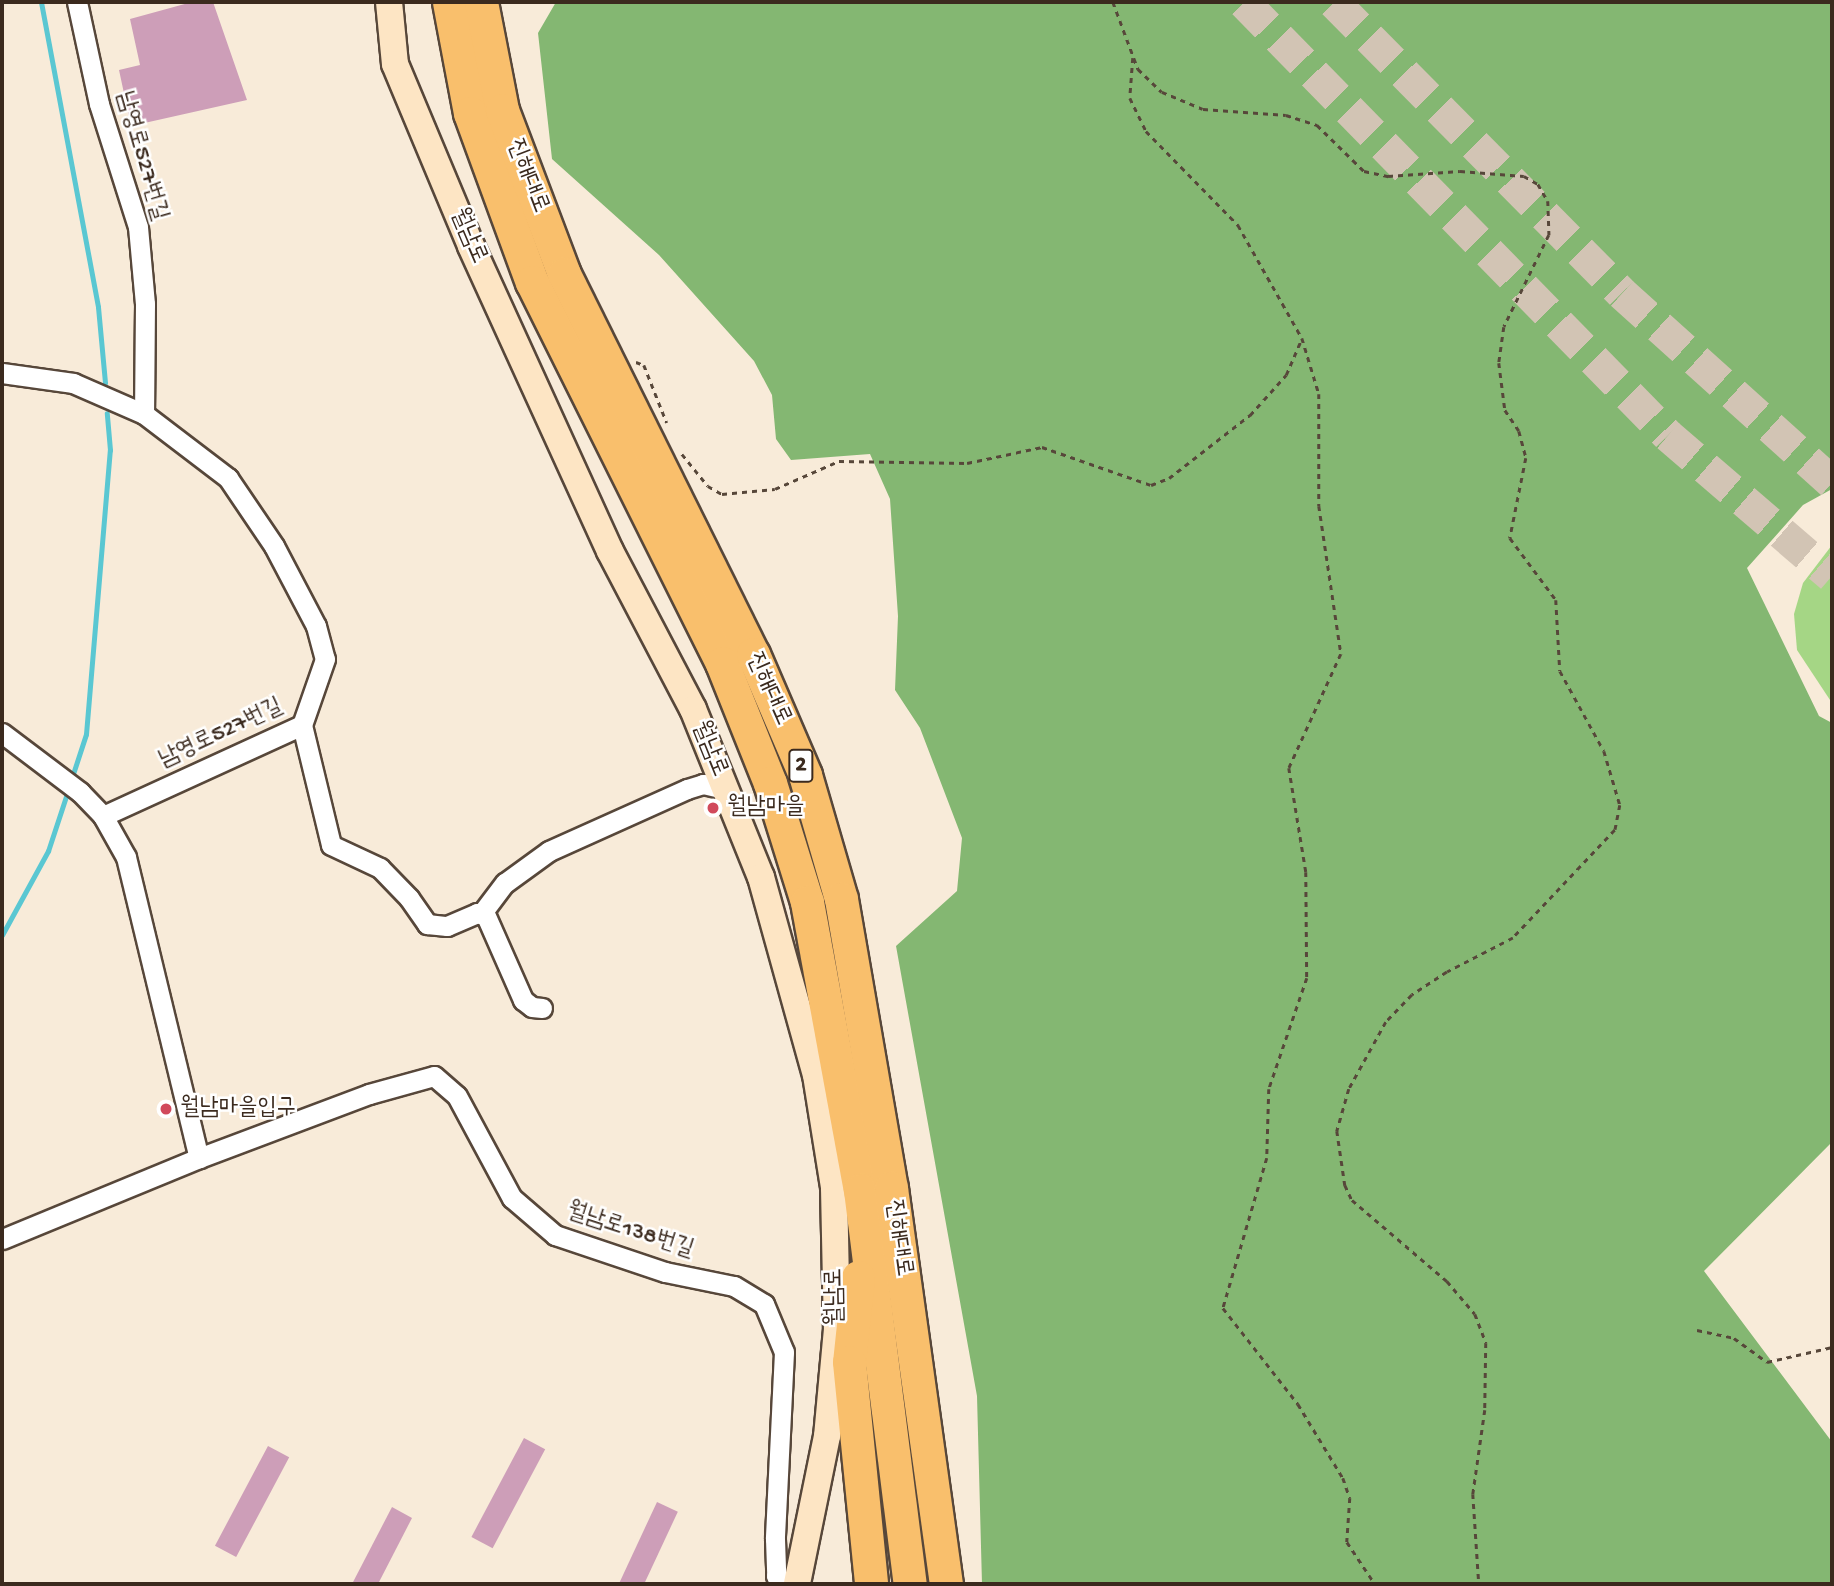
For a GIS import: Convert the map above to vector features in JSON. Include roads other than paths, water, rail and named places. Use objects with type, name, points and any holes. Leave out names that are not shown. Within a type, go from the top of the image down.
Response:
[{"type":"highway","name":"진해대로","points":[[449,2],[470,113],[532,282],[722,663],[770,783],[807,902],[863,1219],[910,1584]]},
{"type":"highway","name":"진해대로","points":[[481,2],[502,110],[564,274],[753,654],[805,775],[827,849],[841,899],[868,1042],[946,1584]]},
{"type":"highway","points":[[863,1219],[849,1362],[871,1584]]},
{"type":"main road","name":"월남로","points":[[389,2],[395,64],[471,246],[610,551],[693,709],[761,877],[816,1075],[834,1188],[836,1343],[827,1436],[797,1584]]},
{"type":"street","name":"남영로527번길","points":[[77,2],[99,104],[138,227],[145,304],[144,414],[228,478],[274,546],[316,626],[325,659],[302,725],[103,816]]},
{"type":"street","points":[[2,373],[73,383],[144,414]]},
{"type":"street","points":[[302,725],[326,831],[334,849],[380,868],[410,898],[427,924],[447,926],[482,913],[505,883],[549,851],[687,789],[704,785],[725,789]]},
{"type":"street","points":[[2,733],[80,792],[103,816],[127,857],[199,1158],[3,1237]]},
{"type":"street","points":[[482,913],[523,1000],[532,1007],[542,1008]]},
{"type":"street","name":"월남로138번길","points":[[199,1158],[369,1094],[435,1076],[457,1096],[512,1198],[555,1235],[665,1272],[734,1286],[764,1304],[784,1352],[775,1539],[776,1576],[782,1584]]},
{"type":"waterway","points":[[41,2],[98,307],[105,383]]},
{"type":"waterway","points":[[71,780],[86,734],[110,450],[107,413]]},
{"type":"waterway","points":[[2,935],[48,851],[68,790]]},
{"type":"tunnel","points":[[1244,2],[1668,435],[1832,576]]},
{"type":"tunnel","points":[[1334,2],[1622,293],[1832,482]]},
{"type":"place","name":"월남마을","points":[[713,808]]},
{"type":"place","name":"월남마을입구","points":[[166,1109]]}]
